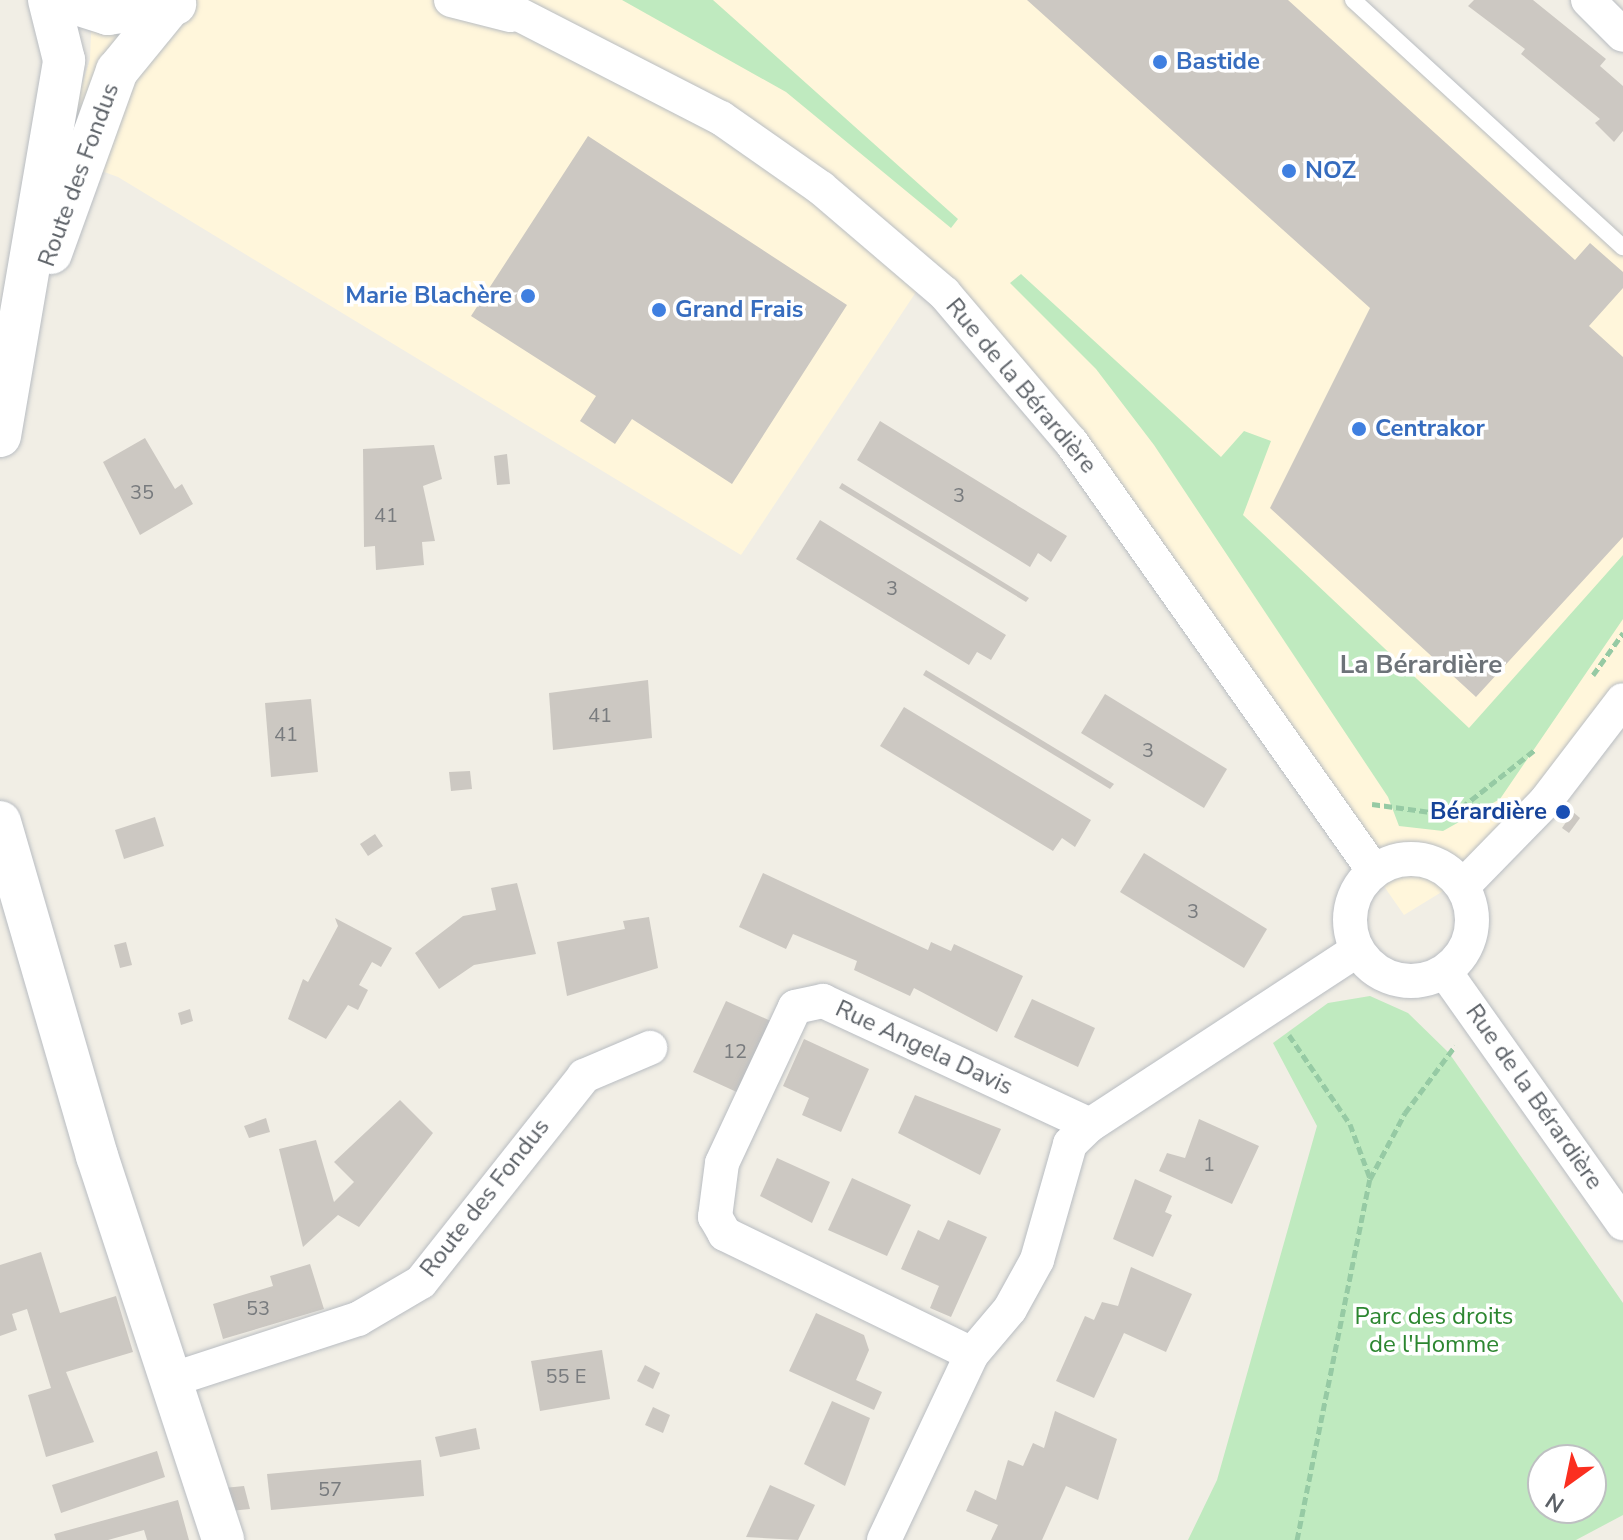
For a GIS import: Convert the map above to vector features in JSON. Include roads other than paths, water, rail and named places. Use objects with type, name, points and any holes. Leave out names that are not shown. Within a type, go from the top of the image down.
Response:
[{"type":"street","name":"Route des Fondus","points":[[0,436],[64,60],[49,0]]},
{"type":"street","points":[[64,0],[108,14],[176,3]]},
{"type":"street","name":"Rue de la Bérardière","points":[[451,0],[549,25]]},
{"type":"street","name":"Rue de la Bérardière","points":[[491,0],[549,25],[721,118],[821,188],[944,293],[1071,442],[1374,871]]},
{"type":"street","points":[[1588,0],[1623,35]]},
{"type":"street","name":"Route des Fondus","points":[[13,360],[117,71],[176,3]]},
{"type":"street","points":[[1463,886],[1545,802],[1623,700]]},
{"type":"street","points":[[0,822],[92,1142],[174,1379],[223,1540]]},
{"type":"street","points":[[1416,858],[1443,867],[1463,886],[1473,923],[1469,942],[1445,972],[1406,982],[1386,977],[1357,950],[1349,911],[1374,871],[1416,858]]},
{"type":"street","points":[[884,1540],[972,1354],[1010,1309],[1037,1260],[1060,1171],[1090,1125],[1272,1009],[1357,950]]},
{"type":"street","name":"Rue de la Bérardière","points":[[1445,972],[1623,1223]]},
{"type":"street","name":"Rue Angela Davis","points":[[972,1354],[725,1234],[715,1217],[722,1163],[795,1007],[823,1001],[1090,1125]]},
{"type":"street","name":"Route des Fondus","points":[[174,1379],[358,1319],[421,1282],[584,1076],[650,1048]]},
{"type":"lane","points":[[1353,0],[1623,247]]},
{"type":"place","name":"Bastide","points":[[1160,62]]},
{"type":"place","name":"NOZ","points":[[1289,171]]},
{"type":"place","name":"Marie Blachère","points":[[528,296]]},
{"type":"place","name":"Grand Frais","points":[[659,310]]},
{"type":"place","name":"Centrakor","points":[[1359,429]]},
{"type":"place","name":"Bérardière","points":[[1563,812]]},
{"type":"district","name":"La Bérardière","points":[[1421,665]]},
{"type":"park label","name":"Parc des droits de l'Homme","points":[[1434,1331]]}]
